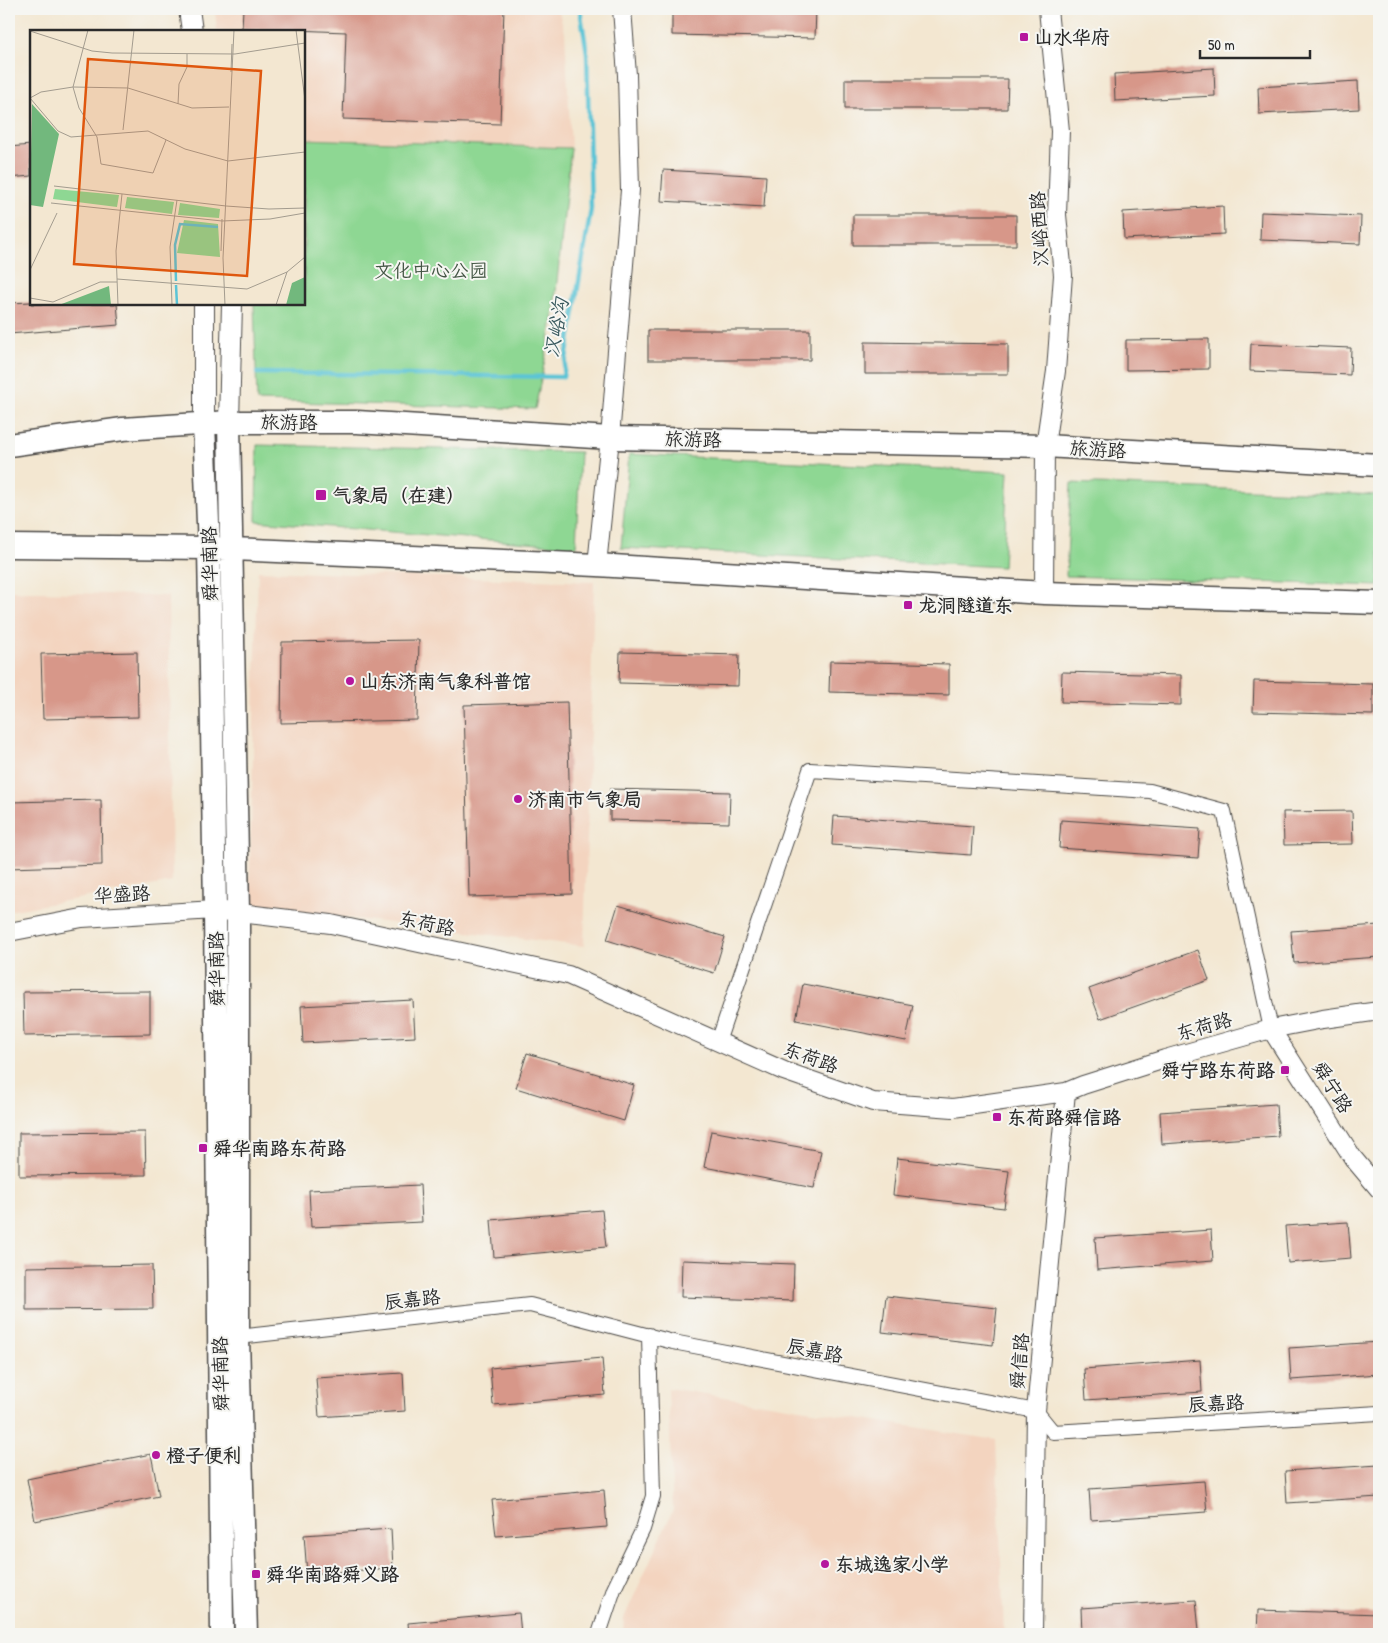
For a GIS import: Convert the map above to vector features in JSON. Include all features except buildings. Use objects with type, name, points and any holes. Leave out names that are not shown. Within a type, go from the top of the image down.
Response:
[{"type":"main road","points":[[189,9],[192,30]]},
{"type":"main road","name":"舜华南路","points":[[204,305],[204,424],[209,548],[215,910],[222,1634]]},
{"type":"main road","name":"舜华南路","points":[[232,305],[229,422],[238,912],[238,1337],[246,1634]]},
{"type":"main road","name":"旅游路","points":[[9,445],[123,429],[229,422],[357,422],[610,438],[1045,446],[1379,465]]},
{"type":"main road","points":[[9,546],[209,548],[597,565],[1044,593],[1379,603]]},
{"type":"street","points":[[597,565],[610,438],[630,190],[627,75],[622,9]]},
{"type":"street","name":"汉峪西路","points":[[1044,593],[1045,446],[1056,371],[1063,275],[1057,215],[1060,131],[1048,9]]},
{"type":"street","points":[[718,1042],[810,770],[1150,791],[1224,811],[1271,1029]]},
{"type":"street","name":"华盛路","points":[[9,932],[82,918],[215,910],[238,912]]},
{"type":"street","name":"东荷路","points":[[238,912],[331,924],[568,975],[784,1071],[873,1102],[952,1108],[1066,1092],[1156,1062],[1271,1029],[1379,1011]]},
{"type":"street","name":"舜宁路","points":[[1271,1029],[1352,1158],[1379,1189]]},
{"type":"street","name":"舜信路","points":[[1032,1634],[1036,1411],[1066,1092]]},
{"type":"street","name":"辰嘉路","points":[[238,1337],[530,1305],[673,1342],[1036,1411],[1053,1432],[1379,1413]]},
{"type":"street","points":[[599,1634],[614,1589],[644,1529],[652,1496],[649,1335]]},
{"type":"shaded area","points":[[215,9],[558,9],[565,32],[571,148],[305,139],[305,30],[217,30]]},
{"type":"shaded area","points":[[258,571],[594,582],[584,946],[249,906]]},
{"type":"shaded area","points":[[9,591],[168,596],[172,882],[9,911]]},
{"type":"shaded area","name":"东城逸家小学","points":[[668,1388],[996,1440],[1004,1634],[623,1634],[624,1618],[673,1510]]},
{"type":"green space","name":"文化中心公园","points":[[305,139],[571,148],[553,320],[535,409],[257,401],[254,305],[305,305]]},
{"type":"green space","points":[[257,445],[580,452],[576,547],[256,521]]},
{"type":"green space","points":[[629,454],[1008,472],[1003,567],[621,548]]},
{"type":"green space","points":[[1071,483],[1379,495],[1379,586],[1066,576]]},
{"type":"waterway","name":"汉峪沟","points":[[257,373],[563,377],[591,209],[587,53],[580,9]]},
{"type":"place","name":"山水华府","points":[[1024,37]]},
{"type":"place","name":"气象局（在建）","points":[[321,495]]},
{"type":"place","name":"龙洞隧道东","points":[[908,605]]},
{"type":"place","name":"山东济南气象科普馆","points":[[350,681]]},
{"type":"place","name":"济南市气象局","points":[[518,799]]},
{"type":"place","name":"舜宁路东荷路","points":[[1285,1070]]},
{"type":"place","name":"东荷路舜信路","points":[[997,1117]]},
{"type":"place","name":"舜华南路东荷路","points":[[203,1148]]},
{"type":"place","name":"橙子便利","points":[[156,1455]]},
{"type":"place","name":"东城逸家小学","points":[[825,1564]]},
{"type":"place","name":"舜华南路舜义路","points":[[256,1574]]}]
